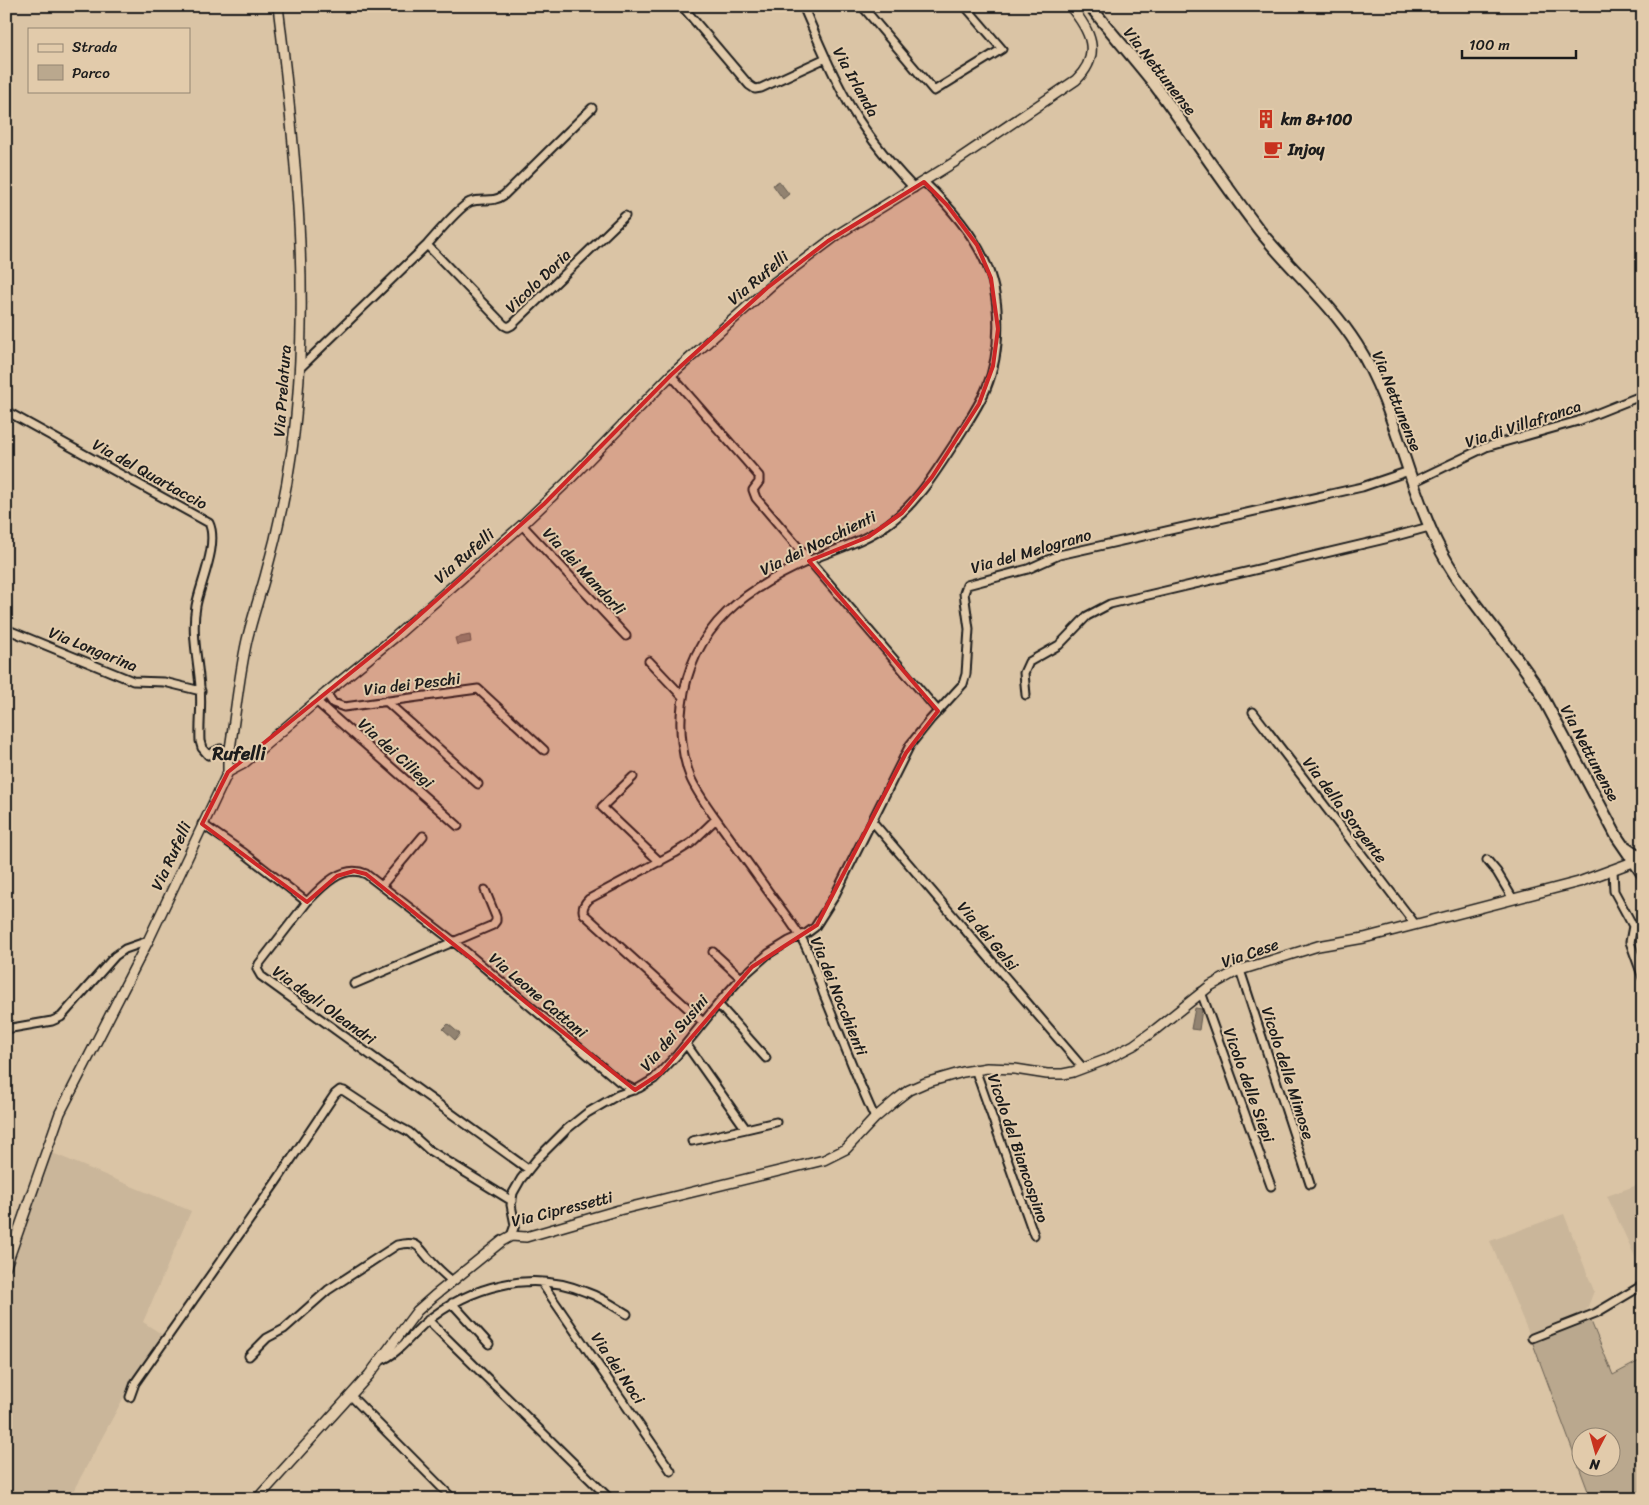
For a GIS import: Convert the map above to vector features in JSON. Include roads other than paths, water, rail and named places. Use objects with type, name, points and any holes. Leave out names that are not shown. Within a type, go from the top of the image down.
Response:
[{"type":"main road","name":"Via Nettunense","points":[[1090,6],[1150,79],[1261,232],[1325,303],[1352,337],[1381,393],[1429,527],[1456,577],[1539,690],[1621,843],[1638,861],[1643,875]]},
{"type":"street","name":"Via Prelatura","points":[[228,772],[246,642],[270,560],[285,496],[295,429],[300,368],[300,263],[295,176],[287,80],[278,6]]},
{"type":"street","points":[[682,6],[753,88],[760,88],[826,58]]},
{"type":"street","name":"Via Irlanda","points":[[803,6],[826,58],[851,107],[887,158],[914,188]]},
{"type":"street","points":[[862,6],[934,91],[1002,49],[966,6]]},
{"type":"street","name":"Via Rufelli","points":[[6,1266],[60,1113],[148,941],[228,772],[242,764],[395,637],[522,525],[567,482],[671,375],[767,288],[840,233],[924,182],[1047,101],[1082,74],[1090,59],[1091,44],[1084,26],[1070,6]]},
{"type":"street","points":[[300,368],[428,246],[438,233],[467,204],[475,201],[493,201],[504,195],[592,108]]},
{"type":"street","name":"Via dei Nocchienti","points":[[875,1118],[800,936],[716,819],[694,785],[687,766],[682,727],[683,697],[695,659],[721,617],[753,591],[809,561],[874,534],[891,522],[907,508],[938,468],[984,394],[991,375],[998,324],[995,299],[987,264],[974,240],[959,219],[924,182]]},
{"type":"street","name":"Vicolo Doria","points":[[428,246],[508,327],[625,216]]},
{"type":"street","points":[[671,375],[759,476],[760,482],[753,490],[754,496],[938,710]]},
{"type":"street","name":"Via di Villafranca","points":[[1413,482],[1486,447],[1578,421],[1643,395]]},
{"type":"street","name":"Via del Quartaccio","points":[[6,410],[209,523],[212,531],[210,549],[194,618],[201,691],[200,732],[202,748],[208,755],[220,749],[230,751]]},
{"type":"street","name":"Via del Melograno","points":[[800,936],[813,929],[824,914],[910,745],[938,710],[958,691],[965,678],[969,622],[964,593],[965,587],[969,584],[1028,569],[1058,554],[1362,487],[1409,472]]},
{"type":"street","name":"Via dei Mandorli","points":[[522,525],[626,636]]},
{"type":"street","points":[[1026,695],[1024,673],[1029,662],[1059,646],[1087,616],[1110,604],[1365,544],[1429,527]]},
{"type":"street","name":"Via Longarina","points":[[6,629],[133,681],[160,681],[201,691]]},
{"type":"street","points":[[649,661],[683,697]]},
{"type":"street","name":"Via dei Peschi","points":[[326,693],[333,703],[344,707],[478,689],[544,750]]},
{"type":"street","name":"Via dei Ciliegi","points":[[316,701],[458,826]]},
{"type":"street","points":[[386,701],[478,784]]},
{"type":"street","name":"Via della Sorgente","points":[[1253,712],[1415,924]]},
{"type":"street","points":[[633,777],[602,807],[660,862]]},
{"type":"street","points":[[703,1022],[583,911],[589,899],[660,862],[691,843],[716,819]]},
{"type":"street","name":"Via dei Gelsi","points":[[872,821],[1083,1068]]},
{"type":"street","points":[[202,824],[244,853],[307,902]]},
{"type":"street","points":[[382,885],[423,836]]},
{"type":"street","points":[[1487,860],[1498,872],[1513,899]]},
{"type":"street","name":"Via Cese","points":[[875,1118],[896,1100],[916,1087],[975,1069],[1004,1068],[1066,1074],[1109,1058],[1134,1045],[1219,979],[1240,970],[1318,946],[1364,938],[1579,882],[1638,861]]},
{"type":"street","points":[[1613,870],[1614,891],[1633,926],[1630,942],[1643,978]]},
{"type":"street","name":"Via Leone Cattani","points":[[307,902],[333,878],[352,871],[364,873],[453,941],[623,1084],[634,1090]]},
{"type":"street","name":"Via Leone Cattani","points":[[354,984],[491,926],[496,922],[495,912],[485,890]]},
{"type":"street","name":"Via degli Oleandri","points":[[307,902],[259,964],[257,970],[259,974],[528,1169]]},
{"type":"street","name":"Via dei Susini","points":[[511,1236],[515,1225],[512,1201],[515,1189],[528,1169],[554,1141],[577,1121],[619,1094],[634,1090],[654,1079],[741,978],[768,954],[800,936]]},
{"type":"street","points":[[6,1029],[59,1019],[115,956],[125,949],[148,941]]},
{"type":"street","points":[[713,952],[741,978]]},
{"type":"street","name":"Vicolo delle Mimose","points":[[1240,970],[1310,1184]]},
{"type":"street","name":"Vicolo delle Siepi","points":[[1201,992],[1271,1186]]},
{"type":"street","points":[[718,1004],[766,1058]]},
{"type":"street","points":[[686,1044],[746,1129]]},
{"type":"street","name":"Via Leone Cattani","points":[[605,1069],[614,1081],[619,1094]]},
{"type":"street","name":"Vicolo del Biancospino","points":[[975,1069],[1034,1235]]},
{"type":"street","points":[[130,1397],[135,1383],[276,1182],[335,1094],[340,1090],[409,1132],[429,1150],[512,1201]]},
{"type":"street","name":"Via Cipressetti","points":[[257,1499],[381,1360],[412,1317],[452,1281],[502,1241],[511,1236],[526,1237],[619,1210],[820,1162],[846,1149],[875,1118]]},
{"type":"street","points":[[692,1141],[776,1122]]},
{"type":"street","points":[[249,1356],[267,1338],[284,1329],[328,1290],[397,1245],[407,1242],[420,1247],[430,1261],[452,1281]]},
{"type":"street","points":[[381,1360],[391,1355],[428,1320],[452,1303],[481,1290],[497,1286],[521,1282],[561,1284],[587,1292],[627,1314]]},
{"type":"street","name":"Via dei Noci","points":[[541,1282],[671,1471]]},
{"type":"street","points":[[1532,1338],[1596,1313],[1643,1285]]},
{"type":"street","points":[[452,1303],[489,1344]]},
{"type":"street","points":[[428,1320],[610,1499]]},
{"type":"street","points":[[350,1396],[453,1499]]},
{"type":"place","name":"km 8+100","points":[[1266,119]]},
{"type":"place","name":"Injoy","points":[[1273,149]]},
{"type":"district","name":"Rufelli","points":[[239,754]]}]
